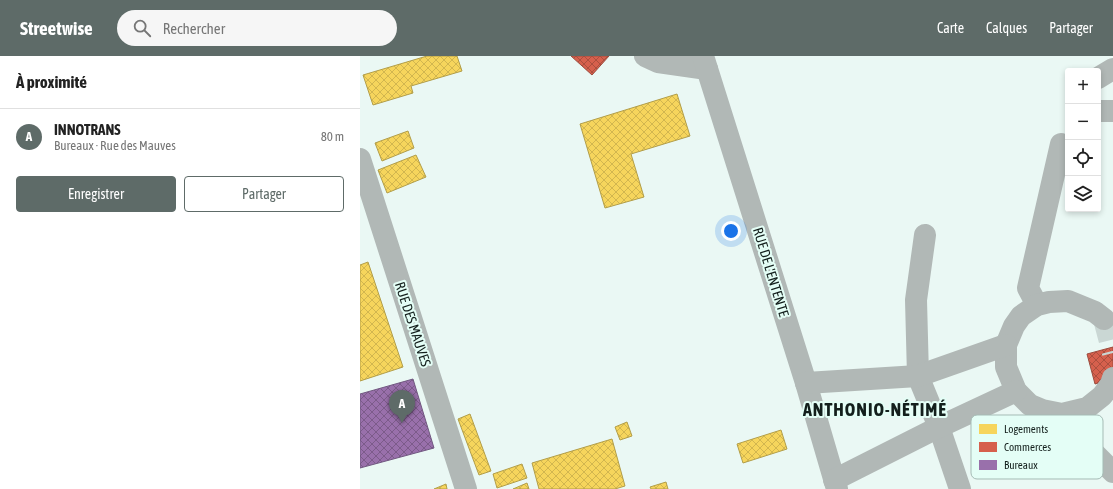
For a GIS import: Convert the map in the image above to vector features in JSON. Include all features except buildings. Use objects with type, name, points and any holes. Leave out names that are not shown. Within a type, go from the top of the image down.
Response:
[{"type":"street","points":[[645,56],[658,62],[705,63]]},
{"type":"street","name":"RUE DE L'ENTENTE","points":[[705,63],[806,382],[836,484]]},
{"type":"street","points":[[1101,76],[1113,69]]},
{"type":"street","points":[[1101,111],[1113,111]]},
{"type":"street","points":[[1037,305],[1028,288],[1065,140]]},
{"type":"street","name":"RUE DES MAUVES","points":[[360,159],[466,489]]},
{"type":"street","points":[[925,234],[916,300],[918,376],[939,427],[960,489]]},
{"type":"street","points":[[1104,319],[1095,312],[1068,301],[1049,302],[1037,305],[1021,316],[1014,326],[1006,344],[1006,367],[1016,391],[1030,405],[1042,410],[1062,414],[1087,408],[1102,396],[1111,384],[1113,378]]},
{"type":"street","points":[[806,382],[918,376],[1006,344]]},
{"type":"street","points":[[836,484],[939,427],[1016,391]]},
{"type":"street","points":[[1103,462],[1113,472]]},
{"type":"tunnel","points":[[1104,319],[1113,353]]},
{"type":"place","name":"INNOTRANS","points":[[402,423]]},
{"type":"district","name":"ANTHONIO-NÉTIMÉ","points":[[875,410]]}]
